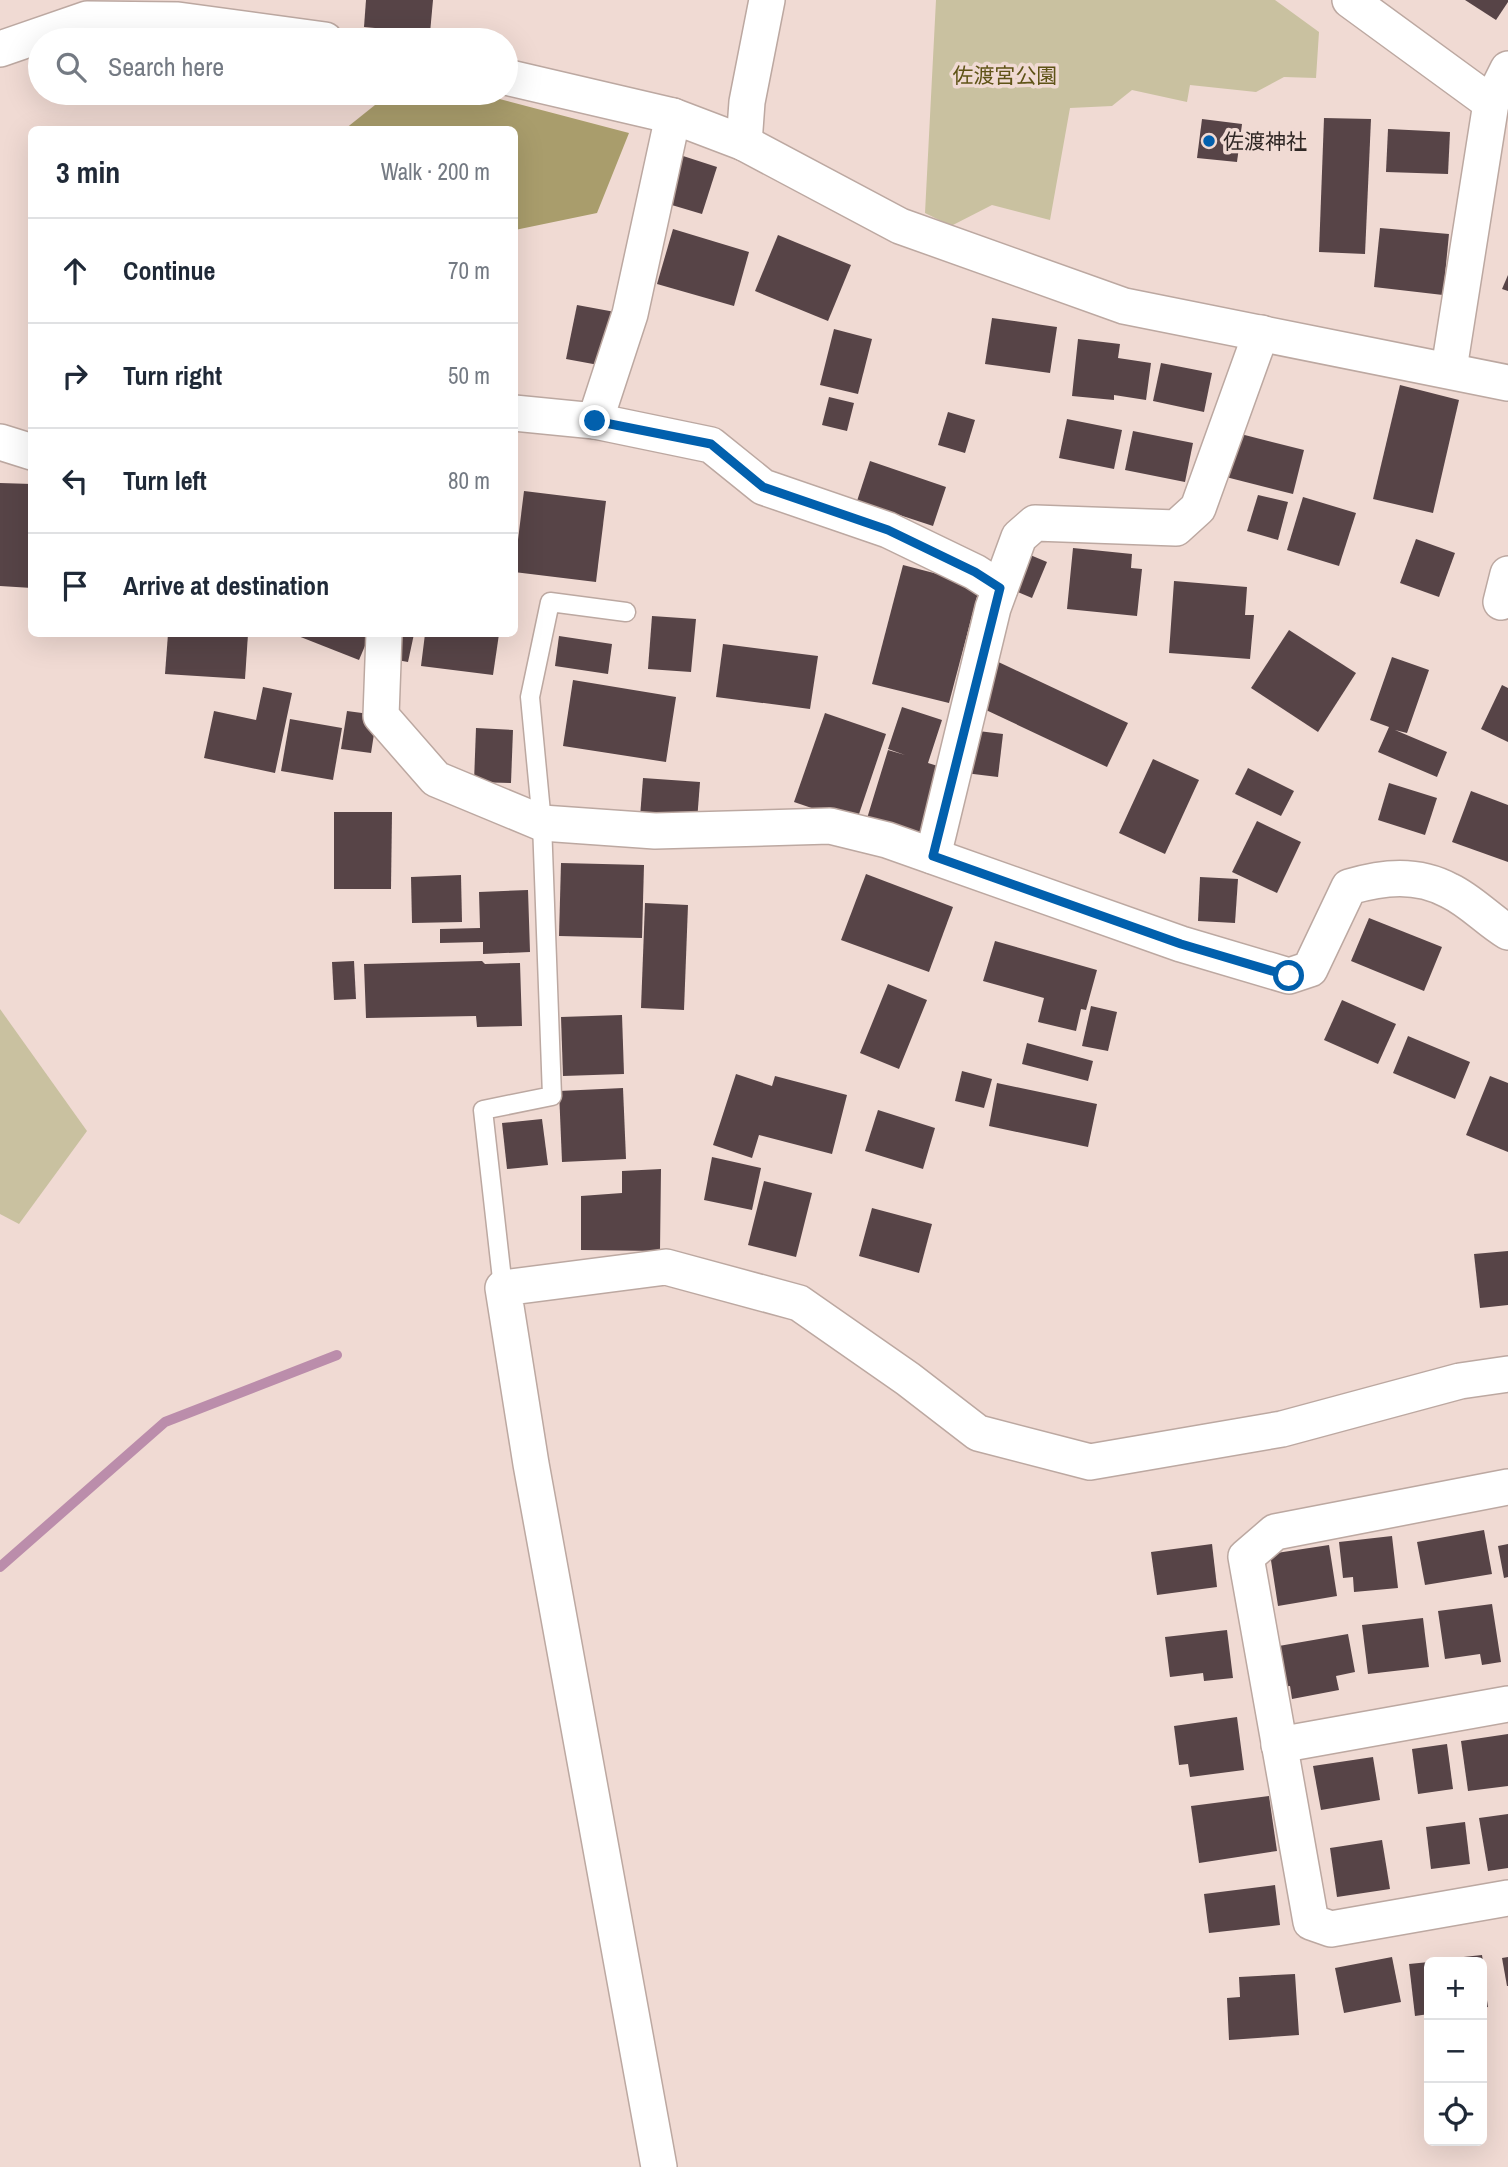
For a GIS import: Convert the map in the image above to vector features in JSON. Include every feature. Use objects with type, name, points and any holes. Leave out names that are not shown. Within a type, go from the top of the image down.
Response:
[{"type":"street","points":[[744,143],[747,102],[767,0]]},
{"type":"street","points":[[1350,0],[1491,103]]},
{"type":"street","points":[[60,28],[86,19],[192,11],[270,28]]},
{"type":"street","points":[[0,49],[28,39]]},
{"type":"street","points":[[1449,369],[1491,103],[1508,69]]},
{"type":"street","points":[[518,80],[673,116],[744,143],[900,226],[1124,306],[1449,369],[1508,383]]},
{"type":"street","points":[[595,421],[630,314],[673,116]]},
{"type":"street","points":[[933,856],[1000,588],[1019,537],[1035,523],[1176,528],[1198,508],[1261,333]]},
{"type":"street","points":[[518,413],[595,421],[711,444],[763,487],[888,530],[975,572],[1000,588]]},
{"type":"street","points":[[0,442],[28,451]]},
{"type":"street","points":[[384,637],[380,716],[436,779],[542,823],[655,831],[830,826],[887,839],[1181,944],[1289,976],[1310,969],[1349,887],[1382,877],[1414,879],[1450,890],[1508,932]]},
{"type":"street","points":[[659,2167],[531,1464],[503,1288],[666,1267],[799,1303],[908,1378],[978,1433],[1090,1462],[1282,1429],[1460,1381],[1508,1374]]},
{"type":"street","points":[[1508,1487],[1275,1532],[1246,1557],[1311,1922],[1331,1930],[1508,1898]]},
{"type":"street","points":[[1279,1745],[1508,1704]]},
{"type":"lane","points":[[503,1288],[483,1110],[552,1096],[542,823],[530,697],[550,602],[626,612]]},
{"type":"green space","name":"佐渡宮公園","points":[[936,0],[1275,0],[1319,32],[1316,78],[1284,77],[1256,92],[1190,85],[1187,102],[1132,90],[1112,106],[1070,108],[1050,220],[992,205],[951,226],[925,213]]},
{"type":"green space","points":[[0,1009],[87,1131],[19,1224],[0,1214]]},
{"type":"shaded area","points":[[518,104],[629,133],[597,213],[518,229],[518,126],[349,126],[375,105]]},
{"type":"building","points":[[366,0],[433,0],[430,28],[364,27]]},
{"type":"building","points":[[1465,0],[1508,0],[1508,2],[1496,20]]},
{"type":"building","points":[[1324,118],[1371,119],[1365,254],[1319,252]]},
{"type":"building","points":[[1202,119],[1242,124],[1237,162],[1197,158]]},
{"type":"building","points":[[1388,129],[1450,132],[1448,174],[1386,172]]},
{"type":"building","points":[[680,155],[717,167],[702,214],[665,203]]},
{"type":"building","points":[[1380,228],[1449,234],[1443,295],[1374,287]]},
{"type":"building","points":[[673,229],[749,252],[734,306],[657,284]]},
{"type":"building","points":[[778,235],[851,265],[828,321],[755,291]]},
{"type":"building","points":[[1508,275],[1508,291],[1502,289]]},
{"type":"building","points":[[577,305],[615,312],[604,366],[566,359]]},
{"type":"building","points":[[992,318],[1057,327],[1050,373],[985,364]]},
{"type":"building","points":[[834,329],[872,339],[858,394],[820,385]]},
{"type":"building","points":[[1078,339],[1120,344],[1118,358],[1151,363],[1146,400],[1114,395],[1114,400],[1072,396]]},
{"type":"building","points":[[1161,363],[1212,373],[1204,412],[1153,401]]},
{"type":"building","points":[[1400,385],[1459,400],[1433,513],[1373,499]]},
{"type":"building","points":[[829,397],[854,403],[847,431],[822,425]]},
{"type":"building","points":[[948,412],[975,420],[965,453],[938,445]]},
{"type":"building","points":[[1067,419],[1122,430],[1114,469],[1059,458]]},
{"type":"building","points":[[1133,431],[1193,443],[1185,482],[1125,470]]},
{"type":"building","points":[[1233,432],[1304,450],[1293,494],[1222,476]]},
{"type":"building","points":[[870,461],[946,487],[933,526],[857,501]]},
{"type":"building","points":[[0,483],[28,484],[28,588],[0,586]]},
{"type":"building","points":[[524,491],[606,501],[596,582],[518,572],[518,540]]},
{"type":"building","points":[[1258,495],[1288,502],[1278,540],[1247,531]]},
{"type":"building","points":[[1303,497],[1356,513],[1339,566],[1287,550]]},
{"type":"building","points":[[1416,539],[1455,553],[1439,597],[1400,583]]},
{"type":"building","points":[[1073,548],[1132,554],[1131,568],[1142,569],[1137,616],[1067,609]]},
{"type":"building","points":[[1023,552],[1047,562],[1032,598],[1008,588]]},
{"type":"building","points":[[903,565],[980,585],[949,703],[872,684]]},
{"type":"building","points":[[1174,581],[1247,587],[1245,615],[1254,615],[1250,659],[1169,653]]},
{"type":"building","points":[[652,616],[696,619],[691,672],[648,669]]},
{"type":"building","points":[[1289,630],[1356,673],[1318,732],[1251,688]]},
{"type":"building","points":[[559,636],[612,644],[608,674],[555,666]]},
{"type":"building","points":[[168,637],[248,637],[245,679],[165,674]]},
{"type":"building","points":[[301,637],[369,637],[359,660]]},
{"type":"building","points":[[390,637],[413,637],[408,662],[386,658]]},
{"type":"building","points":[[425,637],[499,637],[493,675],[421,666]]},
{"type":"building","points":[[723,644],[818,656],[810,709],[716,697]]},
{"type":"building","points":[[1392,657],[1429,670],[1407,733],[1395,730],[1447,752],[1437,777],[1378,752],[1389,727],[1370,720]]},
{"type":"building","points":[[992,659],[1128,723],[1107,767],[971,703]]},
{"type":"building","points":[[573,680],[676,697],[666,762],[563,746]]},
{"type":"building","points":[[1502,685],[1508,688],[1508,742],[1481,729]]},
{"type":"building","points":[[263,687],[292,693],[275,773],[204,758],[214,711],[256,720]]},
{"type":"building","points":[[902,707],[942,720],[928,763],[941,767],[919,841],[865,825],[888,750],[905,755],[888,749]]},
{"type":"building","points":[[347,711],[377,715],[371,753],[341,749]]},
{"type":"building","points":[[825,713],[886,734],[856,823],[794,802]]},
{"type":"building","points":[[290,719],[342,728],[333,780],[281,771]]},
{"type":"building","points":[[476,728],[513,730],[511,783],[474,782]]},
{"type":"building","points":[[970,730],[1003,734],[998,777],[965,773]]},
{"type":"building","points":[[1153,759],[1199,780],[1165,854],[1119,833]]},
{"type":"building","points":[[1248,768],[1294,791],[1281,816],[1235,794]]},
{"type":"building","points":[[643,778],[700,782],[697,821],[640,817]]},
{"type":"building","points":[[1389,783],[1437,798],[1425,835],[1378,820]]},
{"type":"building","points":[[1471,791],[1508,805],[1508,862],[1452,842]]},
{"type":"building","points":[[334,812],[392,812],[391,889],[334,889]]},
{"type":"building","points":[[1257,821],[1301,842],[1277,893],[1232,872]]},
{"type":"building","points":[[561,863],[644,865],[642,938],[559,936]]},
{"type":"building","points":[[866,874],[953,907],[929,972],[841,940]]},
{"type":"building","points":[[461,875],[462,922],[412,923],[411,877]]},
{"type":"building","points":[[1200,877],[1238,879],[1235,923],[1198,921]]},
{"type":"building","points":[[528,890],[530,952],[483,954],[483,942],[440,943],[440,929],[480,928],[479,892]]},
{"type":"building","points":[[645,903],[688,905],[684,1010],[641,1008]]},
{"type":"building","points":[[1369,918],[1442,947],[1424,991],[1351,961]]},
{"type":"building","points":[[995,941],[1097,970],[1086,1010],[1081,1009],[1076,1031],[1038,1022],[1044,998],[983,981]]},
{"type":"building","points":[[354,961],[356,999],[334,1000],[332,962]]},
{"type":"building","points":[[482,961],[485,964],[520,963],[522,1026],[477,1027],[476,1016],[366,1018],[364,964]]},
{"type":"building","points":[[888,984],[927,1000],[899,1069],[860,1053]]},
{"type":"building","points":[[1342,1000],[1396,1024],[1378,1064],[1324,1040]]},
{"type":"building","points":[[1091,1006],[1117,1012],[1108,1051],[1082,1046]]},
{"type":"building","points":[[622,1015],[624,1074],[563,1076],[561,1017]]},
{"type":"building","points":[[1408,1036],[1470,1062],[1455,1099],[1393,1073]]},
{"type":"building","points":[[1027,1043],[1093,1061],[1088,1081],[1022,1064]]},
{"type":"building","points":[[962,1071],[992,1079],[984,1108],[955,1101]]},
{"type":"building","points":[[736,1074],[772,1086],[775,1076],[847,1095],[832,1154],[759,1135],[752,1158],[713,1145]]},
{"type":"building","points":[[1490,1076],[1508,1083],[1508,1152],[1466,1135]]},
{"type":"building","points":[[997,1083],[1097,1104],[1088,1147],[989,1126]]},
{"type":"building","points":[[623,1088],[626,1159],[562,1162],[559,1091]]},
{"type":"building","points":[[878,1110],[935,1128],[923,1169],[865,1151]]},
{"type":"building","points":[[542,1119],[548,1165],[507,1169],[502,1123]]},
{"type":"building","points":[[712,1157],[761,1168],[752,1210],[704,1200]]},
{"type":"building","points":[[661,1169],[660,1251],[581,1250],[581,1196],[622,1193],[622,1171]]},
{"type":"building","points":[[764,1181],[812,1193],[796,1257],[748,1245]]},
{"type":"building","points":[[872,1208],[932,1224],[919,1273],[859,1256]]},
{"type":"building","points":[[1508,1251],[1508,1305],[1480,1308],[1474,1254]]},
{"type":"building","points":[[1484,1530],[1492,1574],[1425,1585],[1417,1542]]},
{"type":"building","points":[[1392,1536],[1398,1588],[1354,1592],[1353,1577],[1343,1578],[1339,1542]]},
{"type":"building","points":[[1212,1544],[1217,1587],[1157,1595],[1151,1552]]},
{"type":"building","points":[[1508,1544],[1508,1577],[1504,1578],[1498,1546]]},
{"type":"building","points":[[1329,1545],[1337,1596],[1278,1606],[1270,1554]]},
{"type":"building","points":[[1492,1604],[1501,1662],[1482,1665],[1480,1654],[1445,1659],[1438,1611]]},
{"type":"building","points":[[1423,1618],[1429,1667],[1368,1674],[1362,1625]]},
{"type":"building","points":[[1227,1630],[1233,1678],[1204,1681],[1203,1673],[1170,1677],[1165,1637]]},
{"type":"building","points":[[1348,1634],[1355,1672],[1336,1676],[1339,1690],[1292,1699],[1290,1686],[1280,1687],[1273,1647]]},
{"type":"building","points":[[1237,1717],[1244,1770],[1190,1777],[1188,1764],[1179,1765],[1174,1726]]},
{"type":"building","points":[[1508,1734],[1508,1786],[1468,1791],[1461,1741]]},
{"type":"building","points":[[1447,1744],[1453,1789],[1418,1794],[1412,1749]]},
{"type":"building","points":[[1373,1757],[1380,1800],[1321,1810],[1313,1766]]},
{"type":"building","points":[[1269,1796],[1277,1851],[1199,1863],[1191,1806]]},
{"type":"building","points":[[1508,1814],[1508,1868],[1488,1871],[1479,1818]]},
{"type":"building","points":[[1465,1822],[1470,1864],[1431,1869],[1426,1827]]},
{"type":"building","points":[[1382,1840],[1390,1889],[1337,1897],[1330,1848]]},
{"type":"building","points":[[1275,1885],[1280,1925],[1209,1933],[1204,1894]]},
{"type":"building","points":[[1392,1957],[1401,2002],[1344,2013],[1335,1968]]},
{"type":"building","points":[[1508,1957],[1508,1986],[1507,1986],[1502,1958]]},
{"type":"building","points":[[1424,1962],[1424,2015],[1415,2016],[1409,1964]]},
{"type":"building","points":[[1295,1974],[1299,2035],[1229,2040],[1227,1998],[1240,1997],[1239,1977]]},
{"type":"waterway","points":[[0,1567],[165,1422],[337,1355]]},
{"type":"place","name":"佐渡神社","points":[[1209,141]]},
{"type":"route","points":[[595,421],[711,444],[763,487],[888,530],[975,572],[1000,588],[933,856],[1181,944],[1289,976]]}]
